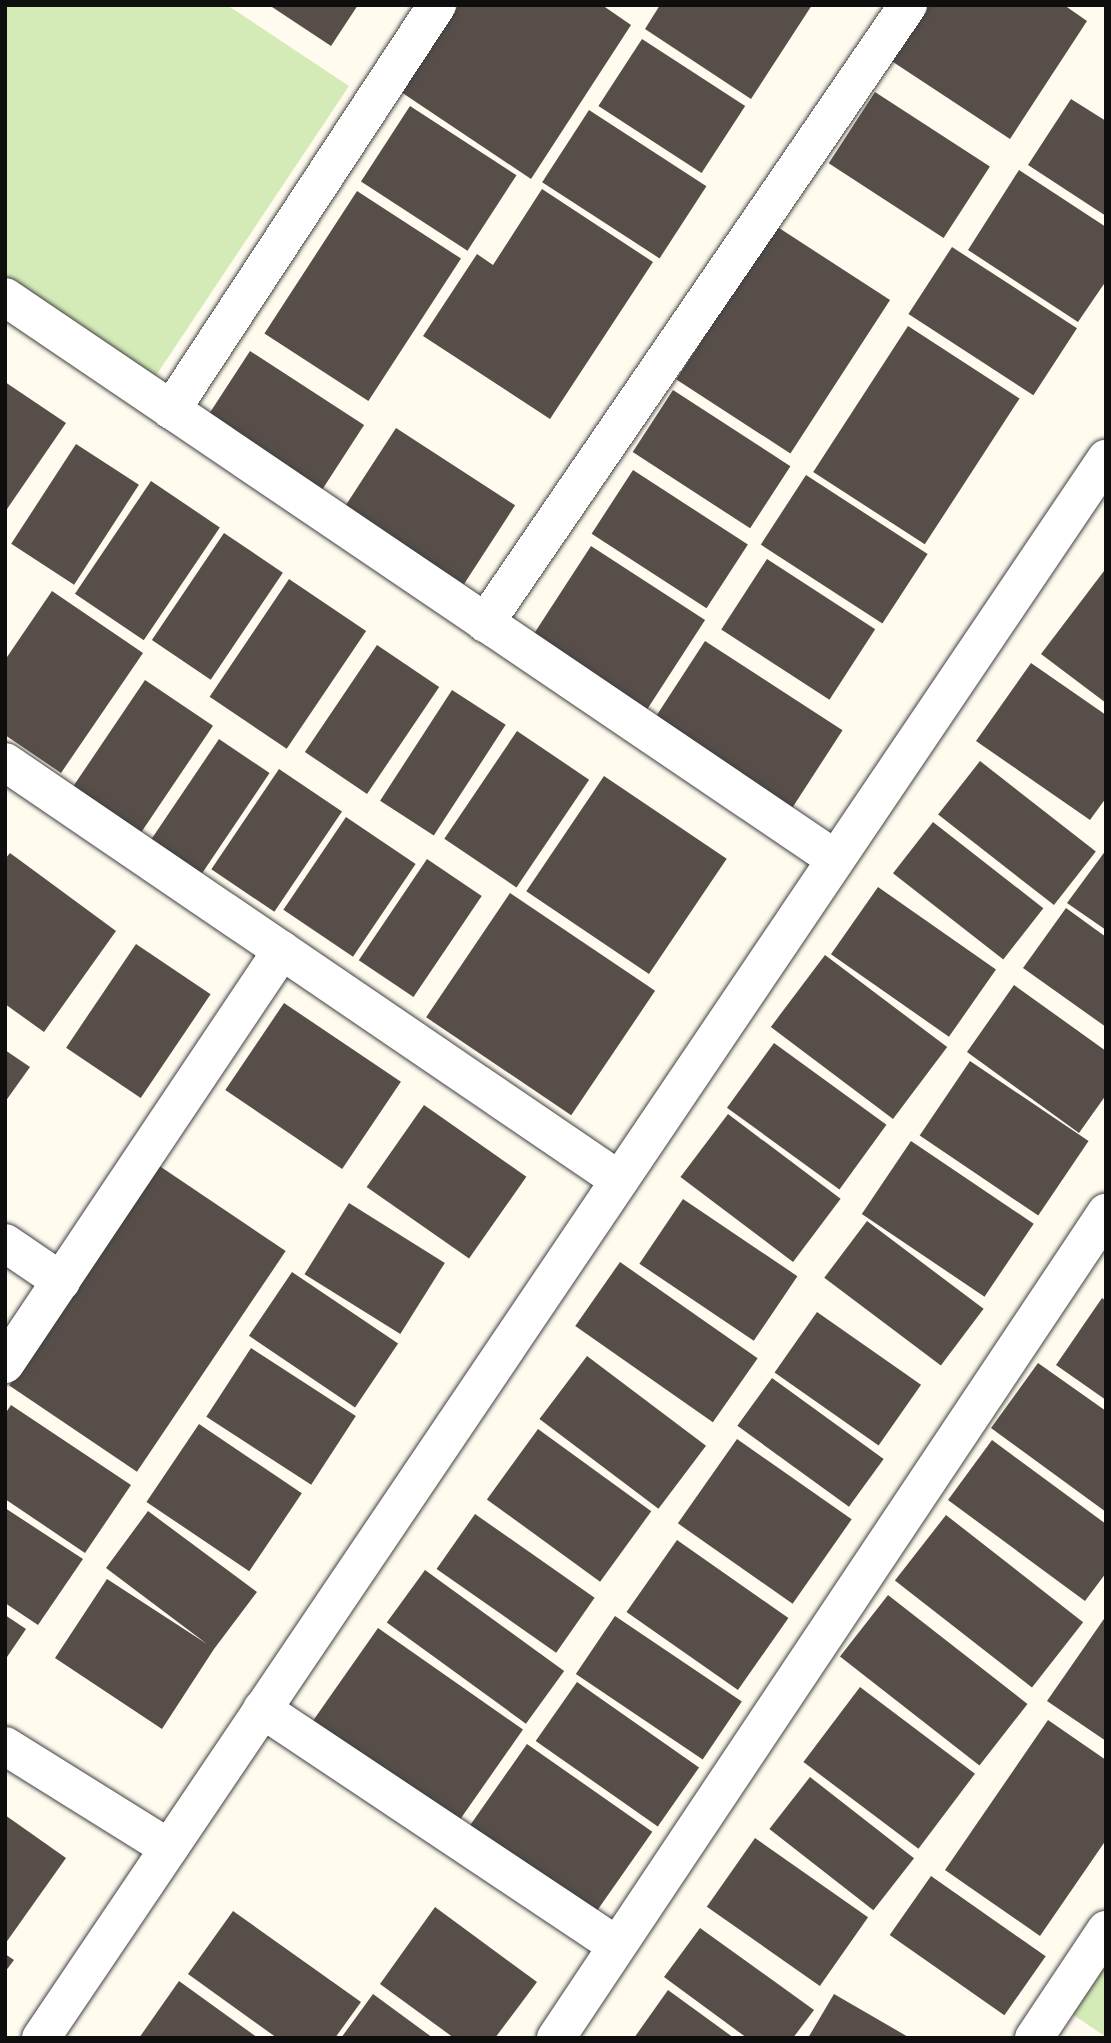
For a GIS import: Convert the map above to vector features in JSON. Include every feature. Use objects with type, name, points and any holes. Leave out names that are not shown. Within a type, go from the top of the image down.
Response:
[{"type":"street","points":[[171,410],[436,5]]},
{"type":"street","points":[[485,623],[908,5]]},
{"type":"street","points":[[5,297],[835,859]]},
{"type":"street","points":[[41,2038],[1106,459]]},
{"type":"street","points":[[5,762],[620,1180]]},
{"type":"street","points":[[5,1364],[282,950]]},
{"type":"street","points":[[555,2038],[1106,1213]]},
{"type":"street","points":[[5,1243],[61,1281]]},
{"type":"street","points":[[262,1709],[616,1945]]},
{"type":"street","points":[[5,1746],[169,1848]]},
{"type":"street","points":[[1037,2037],[1106,1930]]},
{"type":"green space","points":[[7,5],[227,5],[349,86],[151,383],[5,286]]},
{"type":"green space","points":[[1106,1964],[1106,2037],[1072,2014]]},
{"type":"building","points":[[269,5],[358,5],[331,46]]},
{"type":"building","points":[[458,5],[602,5],[631,25],[531,179],[401,92]]},
{"type":"building","points":[[660,5],[812,5],[751,99],[645,29]]},
{"type":"building","points":[[926,5],[1064,5],[1087,21],[1010,139],[890,60]]},
{"type":"building","points":[[642,39],[745,106],[702,173],[598,106]]},
{"type":"building","points":[[875,92],[990,167],[944,238],[829,163]]},
{"type":"building","points":[[1071,99],[1106,121],[1106,216],[1028,165]]},
{"type":"building","points":[[410,106],[517,175],[467,251],[361,181]]},
{"type":"building","points":[[589,110],[706,186],[660,258],[542,182]]},
{"type":"building","points":[[1019,170],[1106,227],[1106,281],[1078,322],[968,250]]},
{"type":"building","points":[[542,189],[653,262],[550,419],[423,336],[477,254],[493,265]]},
{"type":"building","points":[[357,191],[461,259],[368,401],[264,334]]},
{"type":"building","points":[[776,226],[890,300],[790,454],[676,379]]},
{"type":"building","points":[[952,247],[1077,328],[1033,395],[908,314]]},
{"type":"building","points":[[908,326],[1020,398],[925,544],[813,472]]},
{"type":"building","points":[[250,351],[364,425],[322,490],[208,416]]},
{"type":"building","points":[[5,382],[66,423],[5,512]]},
{"type":"building","points":[[673,390],[790,466],[750,528],[633,452]]},
{"type":"building","points":[[396,428],[515,505],[464,584],[345,507]]},
{"type":"building","points":[[76,444],[139,485],[74,585],[11,544]]},
{"type":"building","points":[[633,470],[748,545],[707,608],[592,534]]},
{"type":"building","points":[[806,475],[928,554],[882,624],[761,545]]},
{"type":"building","points":[[151,481],[220,527],[144,640],[75,594]]},
{"type":"building","points":[[224,533],[283,573],[211,680],[152,640]]},
{"type":"building","points":[[591,546],[705,620],[645,713],[531,639]]},
{"type":"building","points":[[767,559],[875,629],[829,700],[721,629]]},
{"type":"building","points":[[1104,571],[1106,573],[1106,703],[1041,654]]},
{"type":"building","points":[[289,579],[366,631],[287,749],[210,697]]},
{"type":"building","points":[[52,591],[143,653],[61,773],[5,735],[5,660]]},
{"type":"building","points":[[705,641],[843,730],[790,812],[652,722]]},
{"type":"building","points":[[377,645],[439,687],[367,794],[305,752]]},
{"type":"building","points":[[1031,663],[1106,715],[1106,798],[1090,820],[976,741]]},
{"type":"building","points":[[145,680],[213,726],[140,834],[72,789]]},
{"type":"building","points":[[452,690],[506,725],[434,836],[380,801]]},
{"type":"building","points":[[517,731],[589,780],[516,887],[444,839]]},
{"type":"building","points":[[219,739],[270,773],[202,873],[151,839]]},
{"type":"building","points":[[980,761],[1096,852],[1054,905],[938,815]]},
{"type":"building","points":[[279,769],[342,811],[274,912],[211,869]]},
{"type":"building","points":[[604,776],[727,859],[649,974],[526,891]]},
{"type":"building","points":[[346,817],[416,864],[353,957],[283,910]]},
{"type":"building","points":[[933,822],[1043,908],[1003,959],[893,873]]},
{"type":"building","points":[[1106,850],[1106,930],[1067,903]]},
{"type":"building","points":[[10,853],[116,931],[44,1032],[5,1004],[5,859]]},
{"type":"building","points":[[427,859],[482,896],[413,997],[359,960]]},
{"type":"building","points":[[878,887],[996,970],[949,1037],[831,954]]},
{"type":"building","points":[[510,893],[655,991],[571,1115],[426,1017]]},
{"type":"building","points":[[1066,908],[1106,937],[1106,1027],[1023,968]]},
{"type":"building","points":[[136,944],[211,994],[141,1098],[66,1048]]},
{"type":"building","points":[[825,955],[947,1047],[893,1119],[771,1027]]},
{"type":"building","points":[[1014,985],[1106,1051],[1106,1095],[1079,1133],[967,1052]]},
{"type":"building","points":[[284,1003],[401,1082],[342,1169],[225,1090]]},
{"type":"building","points":[[774,1043],[886,1125],[839,1189],[727,1108]]},
{"type":"building","points":[[5,1050],[30,1067],[5,1102]]},
{"type":"building","points":[[970,1061],[1089,1141],[1038,1216],[920,1136]]},
{"type":"building","points":[[424,1105],[526,1177],[469,1259],[367,1187]]},
{"type":"building","points":[[728,1114],[841,1199],[793,1262],[680,1177]]},
{"type":"building","points":[[911,1141],[1034,1224],[984,1297],[862,1214]]},
{"type":"building","points":[[158,1165],[286,1251],[137,1472],[9,1386]]},
{"type":"building","points":[[683,1199],[797,1276],[754,1341],[639,1264]]},
{"type":"building","points":[[349,1203],[445,1263],[400,1334],[304,1274]]},
{"type":"building","points":[[867,1221],[984,1309],[941,1366],[824,1278]]},
{"type":"building","points":[[620,1262],[758,1358],[713,1422],[575,1326]]},
{"type":"building","points":[[292,1272],[398,1344],[355,1407],[249,1336]]},
{"type":"building","points":[[1102,1298],[1106,1301],[1106,1400],[1056,1365]]},
{"type":"building","points":[[817,1312],[921,1385],[879,1445],[775,1373]]},
{"type":"building","points":[[251,1348],[356,1416],[311,1485],[206,1417]]},
{"type":"building","points":[[587,1356],[706,1446],[658,1509],[539,1419]]},
{"type":"building","points":[[1038,1363],[1106,1411],[1106,1512],[991,1428]]},
{"type":"building","points":[[772,1378],[884,1459],[849,1507],[737,1426]]},
{"type":"building","points":[[11,1405],[131,1485],[85,1553],[5,1499],[5,1414]]},
{"type":"building","points":[[199,1424],[302,1493],[249,1571],[146,1502]]},
{"type":"building","points":[[538,1429],[651,1511],[600,1582],[487,1499]]},
{"type":"building","points":[[737,1439],[852,1519],[793,1604],[678,1523]]},
{"type":"building","points":[[992,1440],[1106,1524],[1106,1573],[1085,1601],[948,1500]]},
{"type":"building","points":[[5,1508],[83,1559],[38,1625],[5,1603]]},
{"type":"building","points":[[148,1511],[257,1592],[214,1649],[162,1729],[55,1658],[107,1579],[207,1644],[106,1568]]},
{"type":"building","points":[[475,1514],[595,1598],[556,1653],[437,1569]]},
{"type":"building","points":[[946,1515],[1083,1622],[1032,1688],[895,1580]]},
{"type":"building","points":[[677,1540],[788,1618],[738,1690],[627,1612]]},
{"type":"building","points":[[425,1570],[564,1671],[526,1724],[387,1623]]},
{"type":"building","points":[[888,1595],[1027,1704],[979,1765],[840,1656]]},
{"type":"building","points":[[5,1615],[26,1629],[5,1660]]},
{"type":"building","points":[[615,1616],[742,1702],[703,1760],[576,1674]]},
{"type":"building","points":[[1106,1616],[1106,1741],[1047,1701]]},
{"type":"building","points":[[378,1628],[523,1730],[454,1829],[309,1727]]},
{"type":"building","points":[[577,1682],[699,1767],[658,1826],[536,1741]]},
{"type":"building","points":[[860,1687],[975,1774],[918,1849],[803,1762]]},
{"type":"building","points":[[1048,1720],[1106,1760],[1106,1840],[1040,1936],[945,1870]]},
{"type":"building","points":[[527,1744],[652,1832],[592,1918],[467,1830]]},
{"type":"building","points":[[810,1777],[914,1858],[873,1910],[769,1829]]},
{"type":"building","points":[[5,1815],[66,1858],[5,1944]]},
{"type":"building","points":[[755,1838],[868,1917],[820,1986],[707,1907]]},
{"type":"building","points":[[931,1876],[1046,1956],[1004,2015],[890,1935]]},
{"type":"building","points":[[435,1907],[537,1982],[495,2038],[454,2038],[380,1984]]},
{"type":"building","points":[[233,1911],[361,2002],[335,2038],[277,2038],[188,1974]]},
{"type":"building","points":[[700,1928],[814,2010],[793,2038],[747,2038],[664,1977]]},
{"type":"building","points":[[5,1954],[14,1960],[5,1972]]},
{"type":"building","points":[[179,1981],[258,2038],[139,2038]]},
{"type":"building","points":[[668,1990],[734,2038],[634,2038]]},
{"type":"building","points":[[373,1994],[433,2038],[341,2038]]},
{"type":"building","points":[[834,1994],[910,2038],[808,2038]]}]
